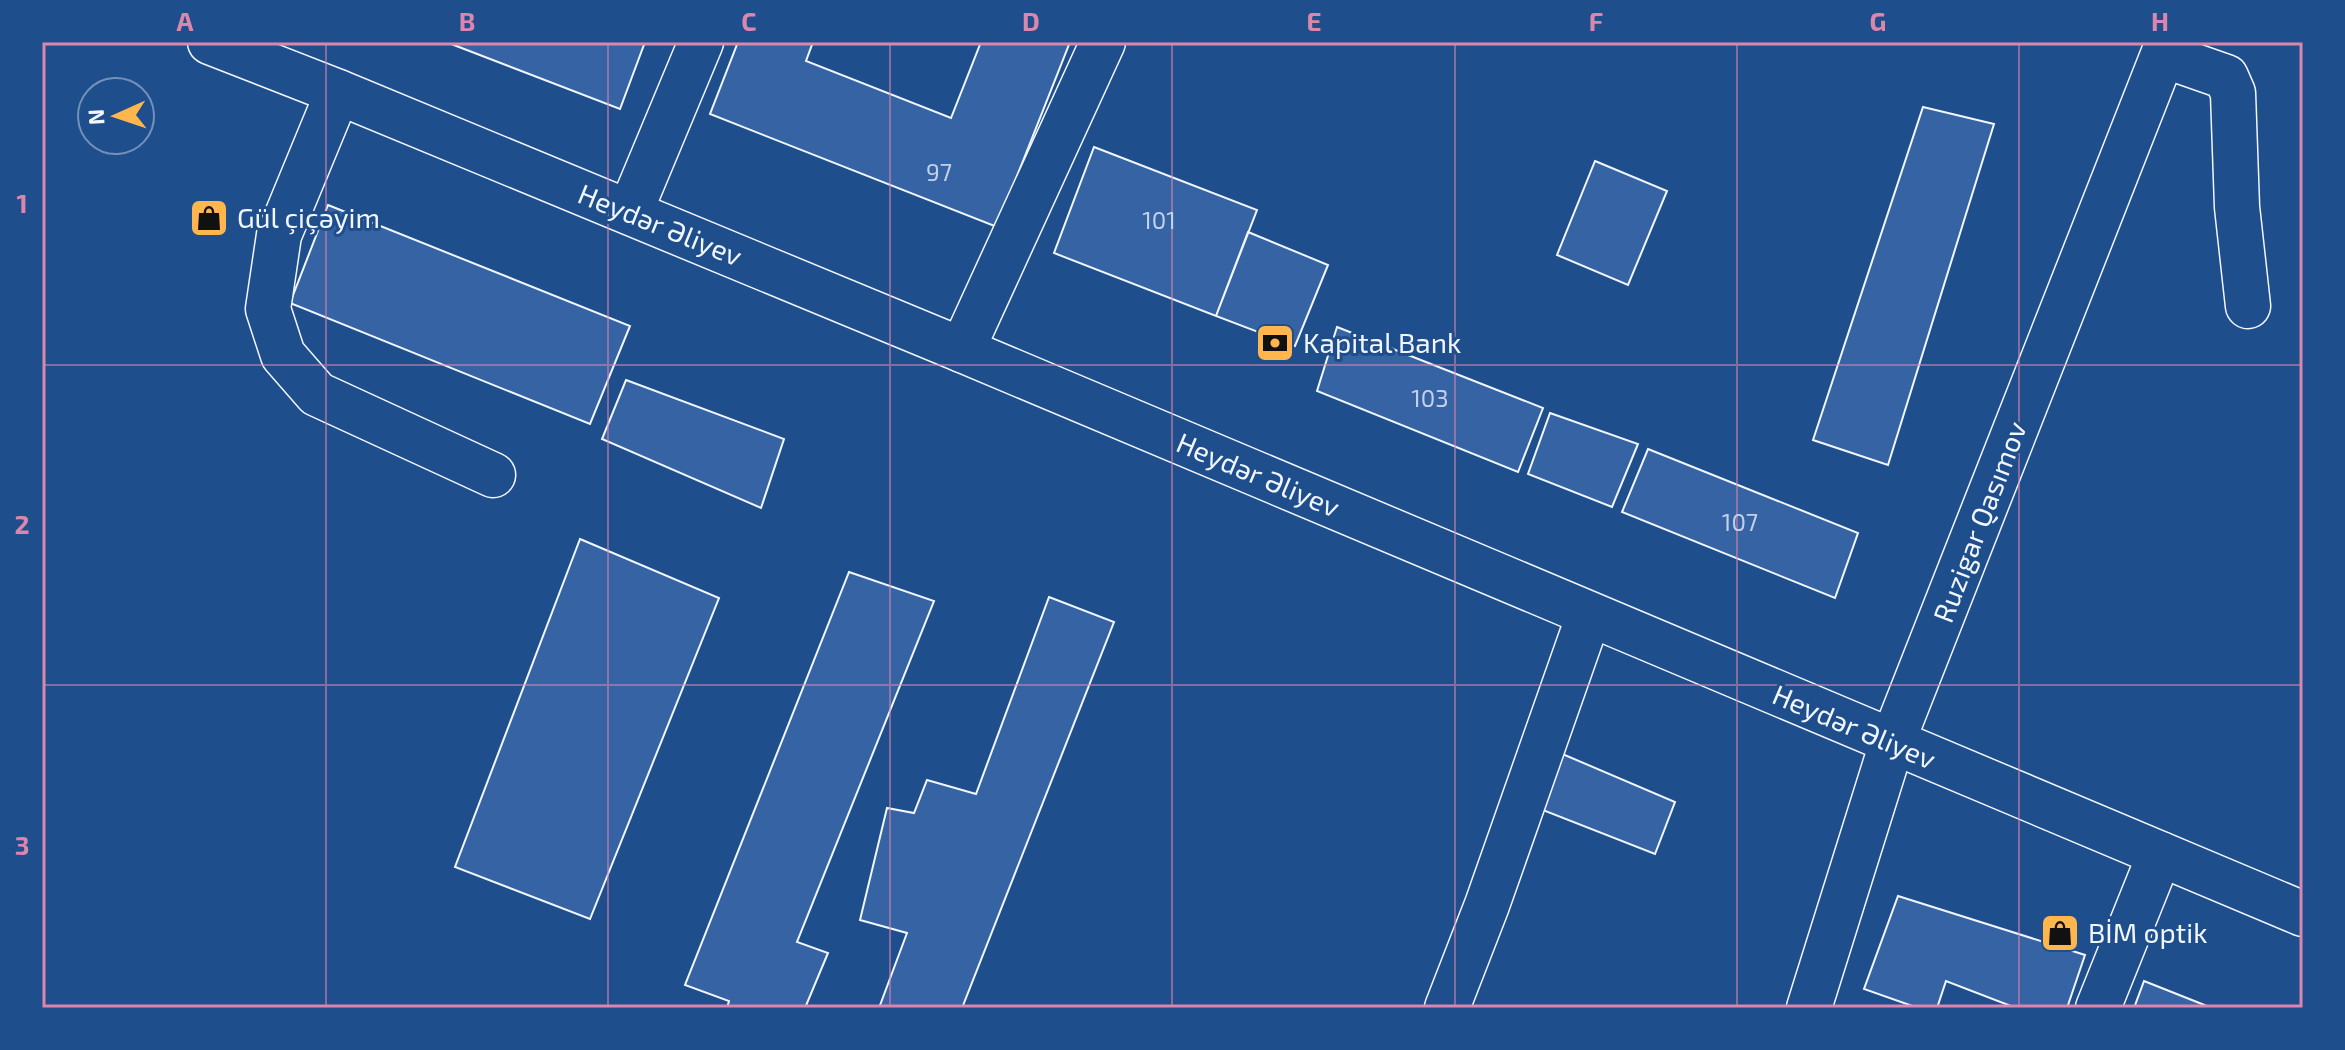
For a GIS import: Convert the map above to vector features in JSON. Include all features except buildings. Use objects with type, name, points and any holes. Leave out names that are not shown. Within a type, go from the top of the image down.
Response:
[{"type":"main road","name":"Heydər Əliyev","points":[[210,42],[962,350],[2303,914]]},
{"type":"main road","points":[[630,212],[701,42]]},
{"type":"main road","points":[[962,350],[1103,42]]},
{"type":"main road","points":[[2166,48],[2226,77],[2233,93],[2237,207],[2248,306]]},
{"type":"main road","name":"Ruzigar Qasımov","points":[[1809,1008],[1892,743],[2166,48]]},
{"type":"main road","points":[[338,92],[279,235],[268,309],[283,355],[317,394],[493,475]]},
{"type":"main road","points":[[1447,1008],[1487,905],[1589,615]]},
{"type":"main road","points":[[2098,1008],[2160,854]]},
{"type":"place","name":"Gül çiçəyim","points":[[209,218]]},
{"type":"place","name":"Kapital Bank","points":[[1275,343]]},
{"type":"place","name":"BİM optik","points":[[2060,933]]}]
